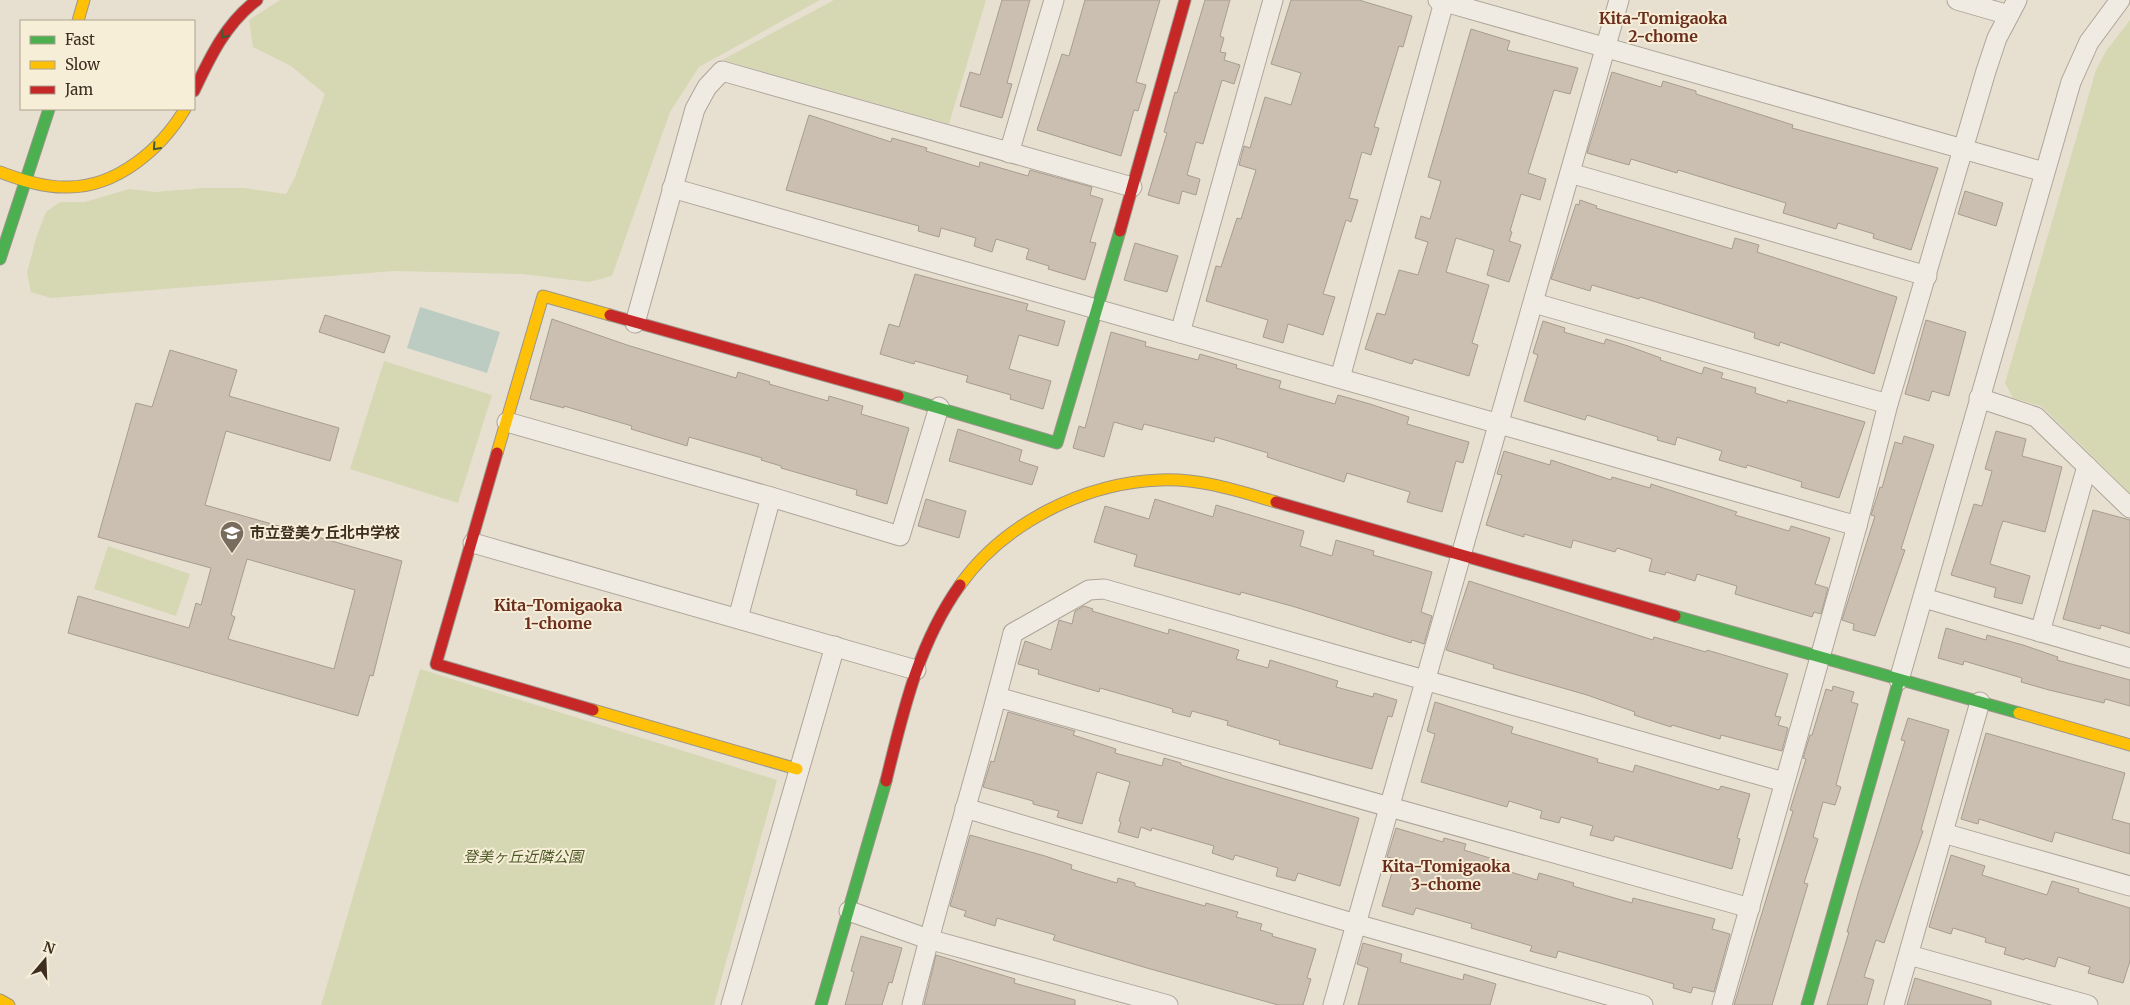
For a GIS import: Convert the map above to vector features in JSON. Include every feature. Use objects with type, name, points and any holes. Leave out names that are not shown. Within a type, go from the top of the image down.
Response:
[{"type":"street","points":[[78,20],[84,0]]},
{"type":"street","points":[[195,89],[219,42],[248,5],[258,0]]},
{"type":"street","points":[[1009,153],[1054,0]]},
{"type":"street","points":[[798,769],[436,664],[473,543],[543,296],[940,407],[1057,442],[1098,310],[1185,0]]},
{"type":"street","points":[[1180,333],[1273,0]]},
{"type":"street","points":[[1333,1005],[1619,0]]},
{"type":"street","points":[[1722,1005],[1857,526],[1888,404],[1994,46],[2013,8],[1957,0]]},
{"type":"street","points":[[1806,1005],[1924,598],[2044,172],[2079,62],[2102,23],[2120,0]]},
{"type":"street","points":[[1340,378],[1441,1],[2044,172]]},
{"type":"street","points":[[635,322],[695,108],[707,87],[722,71],[1132,187]]},
{"type":"street","points":[[0,259],[49,110]]},
{"type":"street","points":[[0,172],[25,181],[75,187],[113,175],[146,157],[178,122],[184,110]]},
{"type":"street","points":[[1570,174],[1927,276]]},
{"type":"street","points":[[672,188],[1857,526]]},
{"type":"street","points":[[1534,303],[1888,404]]},
{"type":"street","points":[[1979,398],[2036,417],[2130,508]]},
{"type":"street","points":[[507,422],[771,497],[900,536],[940,407]]},
{"type":"street","points":[[2040,632],[2087,466]]},
{"type":"street","points":[[820,1005],[849,911],[916,670],[940,614],[956,589],[975,565],[1021,526],[1075,498],[1102,489],[1158,480],[1215,484],[2130,745]]},
{"type":"street","points":[[738,618],[771,497]]},
{"type":"street","points":[[473,543],[916,670]]},
{"type":"street","points":[[912,1005],[928,939],[997,697],[1013,633],[1089,590],[1114,592],[1784,782]]},
{"type":"street","points":[[1924,598],[2130,658]]},
{"type":"street","points":[[731,1005],[835,646]]},
{"type":"street","points":[[997,697],[1389,805],[1750,908]]},
{"type":"street","points":[[1894,1005],[1980,702]]},
{"type":"street","points":[[965,808],[1356,924],[1643,1005]]},
{"type":"street","points":[[1943,832],[2130,886]]},
{"type":"street","points":[[849,911],[928,939],[1168,1005]]},
{"type":"street","points":[[1909,955],[2088,1005]]},
{"type":"street","points":[[0,1000],[9,1005]]},
{"type":"green space","points":[[280,0],[820,0],[699,67],[670,112],[612,276],[589,282],[522,274],[394,271],[51,298],[31,292],[27,273],[36,238],[46,212],[60,202],[85,202],[129,189],[155,192],[203,188],[244,188],[286,194],[295,177],[325,94],[291,66],[253,47],[249,20]]},
{"type":"green space","points":[[834,0],[986,0],[949,124],[722,60]]},
{"type":"green space","points":[[2130,20],[2130,493],[2041,406],[2013,398],[2005,383],[2096,70],[2106,51]]},
{"type":"green space","points":[[384,361],[492,395],[458,503],[350,469]]},
{"type":"green space","points":[[108,546],[190,574],[176,616],[94,589]]},
{"type":"green space","name":"登美ヶ丘近隣公園","points":[[420,669],[777,780],[714,1005],[321,1005]]},
{"type":"shaded area","points":[[420,307],[500,332],[487,373],[407,348]]},
{"type":"building","points":[[1002,0],[1030,0],[1007,83],[1012,84],[1002,118],[960,106],[970,72],[980,75]]},
{"type":"building","points":[[1085,0],[1160,0],[1136,82],[1146,85],[1138,111],[1134,110],[1121,156],[1037,130],[1062,54],[1069,56]]},
{"type":"building","points":[[1205,0],[1230,0],[1220,36],[1224,38],[1220,52],[1226,53],[1224,60],[1240,65],[1234,84],[1222,80],[1203,144],[1196,142],[1187,175],[1200,179],[1196,195],[1182,191],[1179,204],[1148,195],[1167,133],[1164,132],[1175,92],[1177,93]]},
{"type":"building","points":[[1291,0],[1359,0],[1412,16],[1403,47],[1399,46],[1374,127],[1379,128],[1371,155],[1362,152],[1349,198],[1358,200],[1351,222],[1346,220],[1323,294],[1335,297],[1323,335],[1288,324],[1283,343],[1263,337],[1268,320],[1206,301],[1216,266],[1221,267],[1237,218],[1241,219],[1256,170],[1239,165],[1244,146],[1250,148],[1265,97],[1291,105],[1301,73],[1271,64]]},
{"type":"building","points":[[1471,29],[1510,41],[1507,50],[1578,68],[1570,94],[1554,90],[1528,173],[1546,179],[1540,200],[1521,194],[1510,231],[1512,232],[1509,241],[1521,245],[1509,282],[1487,275],[1494,250],[1456,238],[1446,272],[1489,285],[1472,343],[1478,345],[1469,376],[1414,359],[1412,364],[1365,349],[1377,313],[1385,315],[1399,270],[1418,275],[1428,242],[1415,238],[1421,216],[1430,219],[1441,181],[1428,177]]},
{"type":"building","points":[[1612,72],[1661,87],[1663,81],[1696,91],[1696,94],[1793,125],[1792,128],[1938,168],[1911,250],[1873,238],[1874,234],[1838,223],[1836,229],[1783,213],[1786,203],[1678,170],[1677,173],[1631,159],[1629,165],[1587,153]]},
{"type":"building","points":[[809,115],[891,142],[892,138],[927,148],[926,151],[979,167],[980,162],[1028,176],[1030,170],[1092,187],[1090,195],[1103,199],[1090,242],[1096,243],[1085,280],[1048,269],[1049,266],[1026,259],[1029,249],[996,239],[992,252],[974,246],[976,238],[941,228],[939,237],[918,231],[919,226],[786,190]]},
{"type":"building","points":[[1965,191],[2003,203],[1996,226],[1958,214]]},
{"type":"building","points":[[1580,200],[1597,206],[1596,208],[1732,249],[1735,238],[1759,245],[1757,252],[1897,297],[1874,374],[1780,342],[1779,346],[1754,338],[1755,333],[1640,297],[1639,299],[1592,285],[1590,291],[1551,279],[1576,204],[1579,205]]},
{"type":"building","points":[[1135,243],[1178,256],[1167,292],[1124,280]]},
{"type":"building","points":[[915,274],[1028,304],[1026,310],[1065,321],[1058,346],[1019,335],[1009,369],[1051,381],[1043,409],[1010,399],[1011,395],[966,382],[968,376],[915,361],[914,364],[880,354],[889,324],[899,327]]},
{"type":"building","points":[[325,315],[390,336],[384,353],[319,332]]},
{"type":"building","points":[[552,319],[627,345],[736,378],[738,372],[770,382],[769,384],[828,401],[829,396],[863,406],[861,414],[909,428],[887,504],[856,495],[857,490],[781,468],[781,466],[761,460],[762,458],[689,437],[687,446],[631,429],[632,426],[564,406],[564,408],[530,399]]},
{"type":"building","points":[[1926,320],[1966,332],[1949,396],[1932,391],[1929,401],[1905,394]]},
{"type":"building","points":[[1543,321],[1565,328],[1564,332],[1604,344],[1606,339],[1702,374],[1704,367],[1723,373],[1721,378],[1756,388],[1755,393],[1787,403],[1788,400],[1865,422],[1839,498],[1801,487],[1802,482],[1747,465],[1746,468],[1719,460],[1722,451],[1677,437],[1675,445],[1657,440],[1658,437],[1587,415],[1585,420],[1524,401],[1538,355],[1533,353]]},
{"type":"building","points":[[1111,332],[1146,342],[1145,346],[1198,360],[1200,354],[1237,365],[1236,368],[1281,381],[1279,388],[1335,404],[1338,395],[1370,404],[1409,417],[1407,424],[1469,442],[1463,463],[1456,461],[1442,512],[1407,502],[1410,492],[1347,473],[1344,482],[1267,457],[1268,453],[1215,437],[1214,442],[1144,424],[1142,430],[1114,422],[1104,457],[1073,448],[1079,426],[1085,428]]},
{"type":"building","points":[[170,350],[237,370],[229,396],[339,428],[330,461],[226,431],[205,505],[402,561],[373,676],[370,675],[358,716],[68,633],[78,596],[189,628],[196,603],[201,605],[211,568],[98,537],[136,403],[152,407]],"holes":[[[247,559],[355,590],[334,669],[228,639],[235,617],[231,615]]]},
{"type":"building","points":[[958,429],[1022,450],[1019,461],[1038,467],[1032,485],[949,461]]},
{"type":"building","points":[[1996,431],[2026,439],[2022,456],[2062,467],[2045,532],[2003,521],[1999,532],[1990,564],[2030,576],[2022,604],[1994,597],[1996,588],[1951,575],[1974,504],[1982,506],[1992,471],[1985,469]]},
{"type":"building","points":[[1904,436],[1934,445],[1901,549],[1905,550],[1875,636],[1853,630],[1854,624],[1842,620],[1875,516],[1871,515],[1880,487],[1882,488],[1895,442],[1902,444]]},
{"type":"building","points":[[1504,451],[1550,465],[1551,460],[1611,480],[1612,477],[1650,488],[1651,484],[1737,512],[1735,515],[1789,531],[1791,526],[1830,538],[1815,584],[1828,588],[1821,614],[1814,612],[1812,617],[1735,594],[1737,586],[1697,574],[1695,581],[1666,572],[1665,575],[1649,571],[1652,559],[1617,548],[1615,552],[1573,540],[1571,548],[1524,534],[1524,537],[1486,525],[1502,475],[1497,474]]},
{"type":"building","points":[[926,499],[966,511],[959,538],[918,526]]},
{"type":"building","points":[[1155,499],[1213,517],[1216,505],[1304,531],[1300,546],[1332,556],[1336,540],[1374,551],[1373,555],[1432,572],[1421,612],[1432,616],[1424,644],[1412,640],[1411,643],[1241,592],[1240,595],[1134,566],[1137,555],[1094,542],[1105,506],[1149,519]]},
{"type":"building","points":[[2093,510],[2130,520],[2130,634],[2101,625],[2100,629],[2063,619]]},
{"type":"building","points":[[1469,581],[1653,640],[1654,637],[1706,652],[1707,650],[1788,674],[1775,716],[1781,717],[1778,725],[1788,728],[1782,751],[1721,735],[1720,739],[1672,725],[1671,727],[1634,715],[1635,712],[1587,695],[1493,668],[1494,665],[1446,650]]},
{"type":"building","points":[[1084,606],[1093,609],[1092,611],[1168,634],[1169,629],[1239,650],[1236,659],[1268,668],[1270,660],[1338,681],[1336,687],[1373,697],[1374,693],[1397,700],[1392,717],[1388,716],[1372,769],[1279,744],[1280,741],[1227,725],[1228,721],[1192,711],[1190,717],[1172,712],[1173,709],[1100,688],[1099,692],[1038,674],[1039,670],[1018,664],[1025,641],[1051,650],[1059,620],[1072,624],[1075,611]]},
{"type":"building","points":[[1946,628],[1986,640],[1987,635],[2023,645],[2058,657],[2057,660],[2130,680],[2130,706],[2105,699],[2104,703],[2049,690],[2021,682],[2022,678],[1964,661],[1963,665],[1938,658]]},
{"type":"building","points":[[1833,686],[1854,692],[1851,702],[1858,704],[1836,785],[1841,787],[1835,805],[1823,802],[1813,837],[1818,839],[1804,883],[1808,884],[1772,1005],[1734,1005],[1793,811],[1790,810],[1806,759],[1803,758],[1810,735],[1812,735],[1826,689],[1832,691]]},
{"type":"building","points":[[1435,702],[1513,727],[1511,733],[1598,759],[1597,762],[1633,772],[1635,765],[1719,790],[1721,786],[1750,794],[1737,838],[1740,839],[1732,869],[1615,836],[1613,841],[1590,835],[1593,826],[1561,817],[1559,823],[1540,818],[1542,811],[1509,801],[1507,807],[1421,782],[1435,734],[1427,731]]},
{"type":"building","points":[[1008,712],[1075,731],[1073,735],[1116,749],[1115,753],[1162,766],[1164,758],[1225,779],[1359,818],[1340,886],[1298,873],[1295,881],[1276,876],[1278,868],[1235,855],[1233,860],[1212,853],[1214,846],[1152,828],[1151,831],[1141,827],[1138,838],[1118,832],[1121,822],[1119,821],[1130,782],[1097,772],[1082,824],[1057,817],[1059,811],[1033,804],[1033,801],[983,787],[991,761],[994,762]]},
{"type":"building","points":[[1908,718],[1949,730],[1921,830],[1923,831],[1884,943],[1876,940],[1864,977],[1874,980],[1867,1005],[1827,1005],[1849,932],[1847,932],[1859,890],[1905,741],[1901,740]]},
{"type":"building","points":[[1986,733],[2125,773],[2112,819],[2130,824],[2130,854],[2055,832],[2052,842],[1979,819],[1978,824],[1961,819]]},
{"type":"building","points":[[1396,828],[1443,842],[1444,838],[1466,844],[1464,850],[1506,863],[1504,870],[1537,880],[1539,873],[1574,883],[1573,886],[1632,903],[1633,898],[1715,919],[1712,929],[1730,934],[1714,992],[1693,987],[1691,993],[1673,988],[1674,984],[1558,951],[1556,958],[1530,951],[1532,946],[1471,928],[1472,924],[1416,908],[1413,915],[1382,906],[1396,859],[1387,857]]},
{"type":"building","points":[[970,835],[1045,856],[1072,865],[1071,869],[1117,883],[1118,878],[1135,883],[1135,886],[1205,906],[1206,903],[1238,912],[1236,917],[1262,924],[1260,930],[1273,934],[1272,936],[1316,949],[1307,978],[1311,979],[1303,1005],[1278,1005],[1147,968],[1053,940],[1055,935],[997,918],[995,926],[964,916],[966,911],[950,906]]},
{"type":"building","points":[[1951,855],[1985,866],[1982,875],[2047,895],[2052,881],[2079,889],[2078,892],[2130,908],[2130,961],[2123,983],[2088,973],[2090,967],[2058,957],[2055,967],[2025,958],[2024,960],[2004,954],[2006,948],[1985,942],[1986,938],[1953,928],[1951,934],[1929,927]]},
{"type":"building","points":[[861,936],[902,948],[892,983],[889,982],[882,1005],[845,1005],[854,972],[851,971]]},
{"type":"building","points":[[1363,943],[1402,954],[1400,962],[1463,980],[1464,974],[1496,984],[1490,1005],[1358,1005],[1368,968],[1357,964]]},
{"type":"building","points":[[936,955],[1015,979],[1014,983],[1075,1000],[1075,1005],[924,1005]]},
{"type":"building","points":[[1915,978],[1991,1001],[1991,1005],[1907,1005]]},
{"type":"traffic: fast","points":[[0,259],[49,110]]},
{"type":"traffic: fast","points":[[898,396],[1057,443],[1120,231]]},
{"type":"traffic: fast","points":[[1675,616],[2019,713]]},
{"type":"traffic: fast","points":[[1807,1005],[1899,680]]},
{"type":"traffic: fast","points":[[821,1005],[886,781]]},
{"type":"traffic: slow","points":[[78,20],[84,0]]},
{"type":"traffic: slow","points":[[0,172],[33,183],[59,187],[86,185],[104,180],[136,163],[150,151],[175,124],[184,110]]},
{"type":"traffic: slow","points":[[497,453],[543,296],[610,315]]},
{"type":"traffic: slow","points":[[960,585],[978,563],[999,543],[1023,525],[1048,510],[1075,498],[1103,489],[1131,483],[1160,480],[1190,481],[1219,486],[1276,502]]},
{"type":"traffic: slow","points":[[593,710],[797,769]]},
{"type":"traffic: slow","points":[[2019,713],[2130,745]]},
{"type":"traffic: slow","points":[[0,1000],[9,1005]]},
{"type":"traffic: jam","points":[[195,89],[220,41],[236,19],[257,0]]},
{"type":"traffic: jam","points":[[1120,231],[1185,0]]},
{"type":"traffic: jam","points":[[610,315],[898,396]]},
{"type":"traffic: jam","points":[[497,453],[436,664],[593,710]]},
{"type":"traffic: jam","points":[[1276,502],[1675,616]]},
{"type":"traffic: jam","points":[[886,781],[906,704],[923,655],[945,608],[960,585]]},
{"type":"place","name":"市立登美ケ丘北中学校","points":[[232,554]]},
{"type":"district","name":"Kita-Tomigaoka 2-chome","points":[[1663,27]]},
{"type":"district","name":"Kita-Tomigaoka 1-chome","points":[[558,614]]},
{"type":"district","name":"Kita-Tomigaoka 3-chome","points":[[1446,875]]}]
